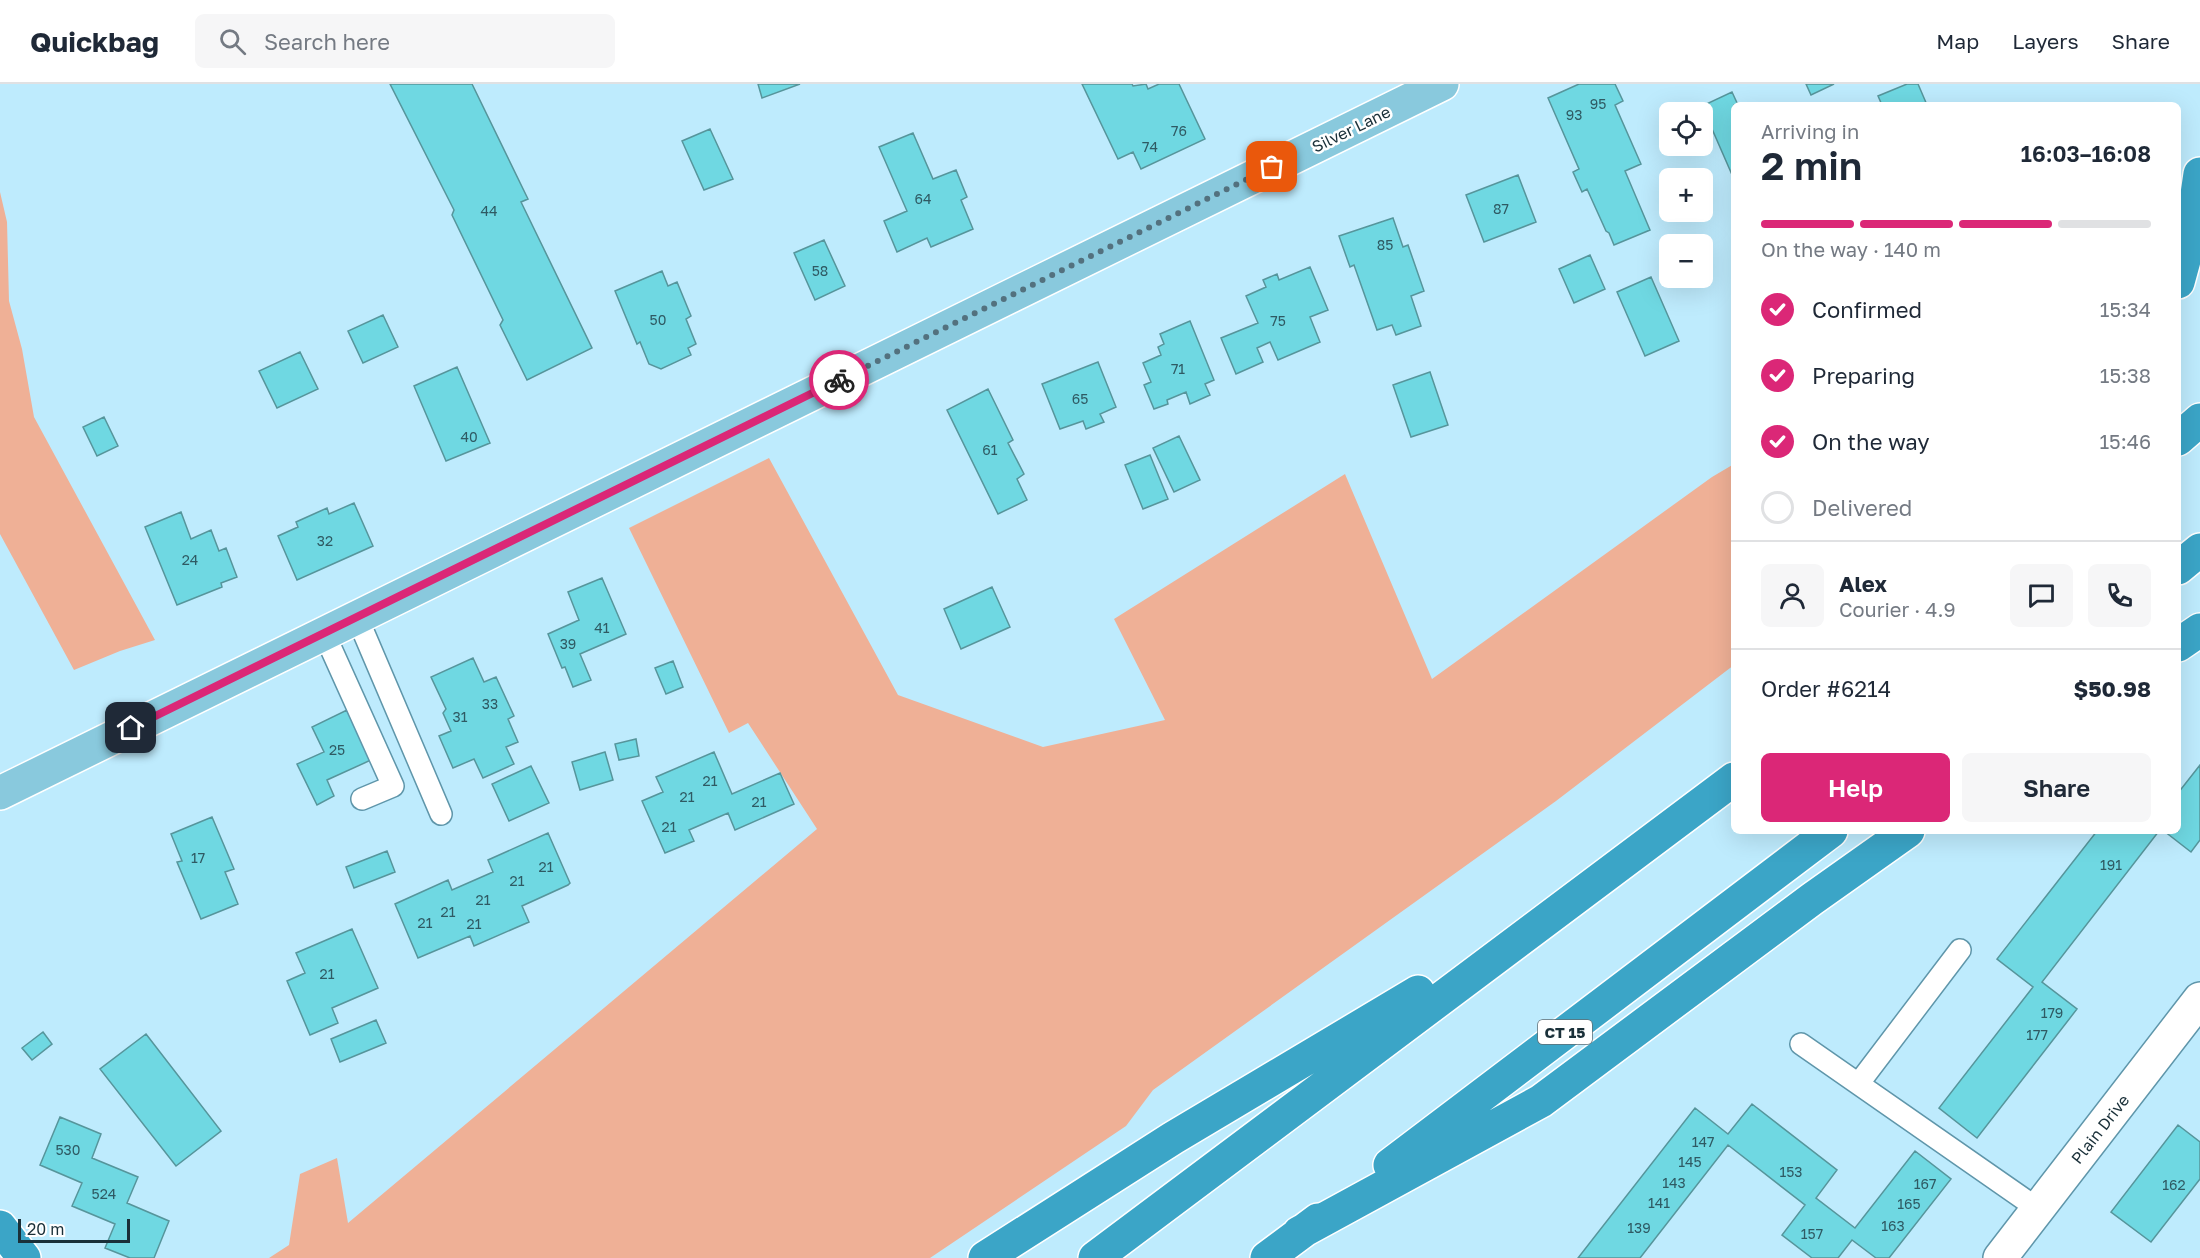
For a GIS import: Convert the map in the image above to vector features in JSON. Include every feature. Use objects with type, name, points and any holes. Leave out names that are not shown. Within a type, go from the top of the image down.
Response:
[{"type":"highway","points":[[2181,271],[2191,235],[2200,174]]},
{"type":"highway","points":[[2181,436],[2200,420]]},
{"type":"highway","points":[[2181,566],[2200,550]]},
{"type":"highway","points":[[2181,643],[2200,630]]},
{"type":"highway","points":[[1708,798],[1731,775]]},
{"type":"highway","points":[[1095,1258],[1731,781]]},
{"type":"highway","name":"CT 15","points":[[1267,1258],[1827,834]]},
{"type":"highway","points":[[1299,1233],[1541,1101],[1812,899],[1904,834]]},
{"type":"highway","points":[[985,1258],[1193,1126],[1552,914]]},
{"type":"highway","points":[[0,1227],[24,1258]]},
{"type":"main road","name":"Silver Lane","points":[[0,793],[1442,84]]},
{"type":"street","name":"Plain Drive","points":[[2000,1258],[2200,999]]},
{"type":"lane","points":[[357,617],[441,814]]},
{"type":"lane","points":[[324,633],[393,786],[362,799]]},
{"type":"lane","points":[[1859,1083],[1960,950]]},
{"type":"lane","points":[[1801,1044],[2038,1209]]},
{"type":"shaded area","points":[[0,192],[7,222],[9,301],[22,349],[34,417],[155,640],[120,651],[74,670],[0,534]]},
{"type":"shaded area","points":[[769,458],[898,695],[1043,747],[1165,720],[1114,619],[1345,474],[1432,679],[1712,477],[1731,466],[1731,667],[1556,801],[1153,1090],[1126,1126],[930,1258],[269,1258],[289,1245],[300,1174],[337,1158],[348,1223],[817,829],[748,723],[729,733],[629,528]]},
{"type":"building","points":[[390,84],[472,84],[528,199],[521,202],[592,348],[527,380],[500,325],[503,320],[452,215],[454,210]]},
{"type":"building","points":[[758,84],[800,84],[762,98]]},
{"type":"building","points":[[1082,84],[1132,84],[1133,86],[1146,84],[1148,89],[1159,84],[1179,84],[1205,139],[1141,169],[1133,152],[1118,159]]},
{"type":"building","points":[[1579,84],[1615,84],[1623,101],[1615,105],[1641,164],[1625,171],[1650,230],[1614,245],[1587,189],[1582,192],[1573,172],[1579,169],[1548,98]]},
{"type":"building","points":[[1806,84],[1834,84],[1811,95]]},
{"type":"building","points":[[1907,84],[1918,84],[1926,102],[1881,102],[1878,96]]},
{"type":"building","points":[[1732,92],[1737,102],[1731,102],[1731,172],[1713,131],[1713,102],[1711,102]]},
{"type":"building","points":[[710,129],[733,179],[704,190],[682,141]]},
{"type":"building","points":[[913,133],[933,179],[956,170],[967,197],[961,200],[973,229],[931,247],[927,238],[897,252],[884,221],[907,211],[879,147]]},
{"type":"building","points":[[1518,175],[1536,222],[1484,242],[1466,195]]},
{"type":"building","points":[[1393,218],[1403,247],[1408,245],[1424,291],[1411,296],[1421,326],[1396,335],[1392,325],[1377,330],[1354,265],[1350,267],[1339,236]]},
{"type":"building","points":[[824,240],[845,286],[815,300],[794,253]]},
{"type":"building","points":[[1590,255],[1605,289],[1574,303],[1559,269]]},
{"type":"building","points":[[1310,267],[1328,310],[1310,317],[1320,342],[1278,360],[1270,342],[1257,348],[1263,362],[1236,374],[1221,338],[1258,323],[1246,296],[1266,287],[1263,280],[1277,274],[1279,280]]},
{"type":"building","points":[[662,271],[668,286],[677,282],[691,316],[686,319],[696,344],[688,348],[691,355],[661,369],[649,364],[640,342],[637,344],[615,291]]},
{"type":"building","points":[[1651,277],[1679,341],[1645,356],[1617,292]]},
{"type":"building","points":[[383,315],[398,347],[363,363],[348,331]]},
{"type":"building","points":[[1190,321],[1214,380],[1205,384],[1210,395],[1190,404],[1186,392],[1167,400],[1168,404],[1154,409],[1144,385],[1151,382],[1143,363],[1161,355],[1158,347],[1164,344],[1160,334]]},
{"type":"building","points":[[300,352],[318,389],[277,408],[259,371]]},
{"type":"building","points":[[1098,362],[1116,407],[1100,414],[1104,422],[1086,429],[1083,421],[1060,429],[1042,384]]},
{"type":"building","points":[[457,367],[490,443],[446,461],[414,386]]},
{"type":"building","points":[[1430,372],[1448,425],[1411,437],[1393,385]]},
{"type":"building","points":[[988,389],[1013,440],[1008,443],[1024,474],[1017,479],[1027,500],[998,514],[947,410]]},
{"type":"building","points":[[104,417],[118,446],[97,456],[83,427]]},
{"type":"building","points":[[1179,436],[1200,480],[1174,492],[1153,448]]},
{"type":"building","points":[[1150,455],[1168,499],[1143,509],[1125,465]]},
{"type":"building","points":[[354,503],[373,546],[297,580],[278,536],[298,527],[296,522],[327,508],[329,514]]},
{"type":"building","points":[[181,512],[191,539],[211,530],[219,551],[226,548],[237,577],[221,583],[222,587],[177,605],[145,527]]},
{"type":"building","points":[[602,578],[626,634],[580,654],[591,680],[573,687],[565,667],[562,668],[548,634],[579,620],[568,592]]},
{"type":"building","points":[[992,587],[1010,627],[961,649],[944,609]]},
{"type":"building","points":[[473,658],[484,682],[496,677],[514,716],[508,719],[518,742],[506,747],[514,764],[483,778],[474,759],[453,768],[439,736],[451,731],[443,713],[446,709],[431,677]]},
{"type":"building","points":[[673,661],[683,687],[666,694],[655,668]]},
{"type":"building","points":[[347,710],[371,760],[327,780],[334,796],[317,805],[297,764],[324,752],[312,727]]},
{"type":"building","points":[[636,739],[639,756],[619,760],[615,744]]},
{"type":"building","points":[[605,752],[613,780],[580,790],[572,762]]},
{"type":"building","points":[[714,752],[732,794],[780,773],[794,804],[735,830],[728,813],[689,830],[694,841],[665,853],[642,801],[663,792],[656,777]]},
{"type":"building","points":[[2200,765],[2200,840],[2191,852],[2168,834],[2181,834],[2181,789]]},
{"type":"building","points":[[531,766],[549,803],[509,821],[492,784]]},
{"type":"building","points":[[212,817],[234,869],[225,872],[238,904],[201,919],[177,862],[182,861],[171,834]]},
{"type":"building","points":[[548,833],[570,883],[568,885],[522,906],[529,922],[474,946],[470,936],[418,958],[395,904],[448,880],[452,890],[493,872],[488,860]]},
{"type":"building","points":[[2095,834],[2157,834],[2042,982],[2077,1009],[1977,1138],[1939,1108],[2033,987],[1997,959]]},
{"type":"building","points":[[387,851],[395,872],[354,888],[346,867]]},
{"type":"building","points":[[352,929],[378,988],[332,1008],[338,1023],[310,1035],[287,981],[305,973],[296,953]]},
{"type":"building","points":[[376,1020],[386,1043],[340,1062],[331,1039]]},
{"type":"building","points":[[43,1032],[52,1044],[32,1060],[22,1048]]},
{"type":"building","points":[[146,1034],[221,1131],[176,1166],[100,1069]]},
{"type":"building","points":[[1752,1104],[1837,1170],[1816,1198],[1855,1228],[1915,1151],[1951,1179],[1889,1258],[1876,1258],[1852,1240],[1838,1258],[1812,1258],[1782,1235],[1805,1205],[1728,1145],[1640,1258],[1578,1258],[1695,1108],[1728,1134]]},
{"type":"building","points":[[60,1117],[101,1134],[92,1158],[138,1177],[127,1203],[169,1221],[154,1258],[130,1258],[105,1248],[115,1224],[72,1206],[82,1183],[40,1165]]},
{"type":"building","points":[[2178,1125],[2200,1142],[2200,1179],[2151,1242],[2111,1212]]},
{"type":"way so far","points":[[839,380],[1272,167]]},
{"type":"route","points":[[131,728],[839,380]]}]
